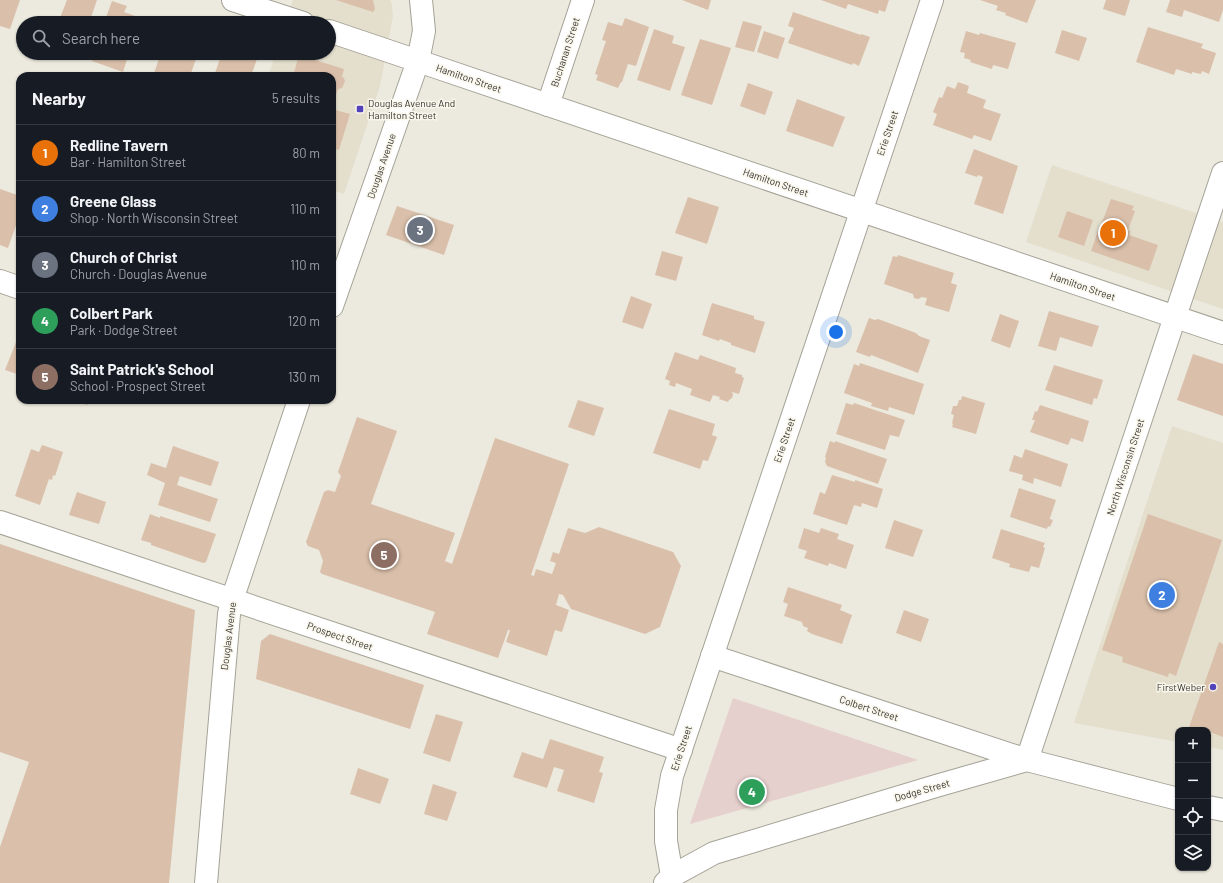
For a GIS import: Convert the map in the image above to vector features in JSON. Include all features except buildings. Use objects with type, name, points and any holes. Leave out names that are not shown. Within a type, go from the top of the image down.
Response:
[{"type":"street","points":[[233,0],[282,16]]},
{"type":"street","name":"Douglas Avenue","points":[[336,295],[418,61],[424,31],[421,0]]},
{"type":"street","name":"Buchanan Street","points":[[548,104],[583,0]]},
{"type":"street","name":"Erie Street","points":[[669,879],[666,841],[666,810],[672,776],[932,0]]},
{"type":"street","name":"Hamilton Street","points":[[336,34],[548,104],[1223,333]]},
{"type":"street","name":"North Wisconsin Street","points":[[1027,760],[1223,173]]},
{"type":"street","points":[[0,282],[16,287]]},
{"type":"street","name":"Douglas Avenue","points":[[206,883],[229,614],[232,600],[298,404]]},
{"type":"street","name":"Prospect Street","points":[[0,522],[680,750]]},
{"type":"street","name":"Colbert Street","points":[[712,656],[1027,760]]},
{"type":"street","points":[[1027,760],[1175,798]]},
{"type":"street","name":"Dodge Street","points":[[669,879],[714,853],[1027,760]]},
{"type":"street","points":[[1211,808],[1223,810]]},
{"type":"shaded area","points":[[293,0],[390,0],[392,5],[393,16],[380,86],[344,194],[336,191],[336,72],[269,72],[274,60],[336,60],[336,16],[288,16]]},
{"type":"shaded area","points":[[1052,165],[1223,222],[1223,309],[1026,242]]},
{"type":"shaded area","points":[[1172,426],[1223,443],[1223,750],[1211,748],[1211,727],[1175,727],[1175,741],[1074,723]]},
{"type":"shaded area","points":[[733,698],[918,760],[690,824]]},
{"type":"place","name":"Douglas Avenue And Hamilton Street","points":[[360,109]]},
{"type":"place","name":"Church of Christ","points":[[420,230]]},
{"type":"place","name":"Redline Tavern","points":[[1113,233]]},
{"type":"place","name":"Saint Patrick's School","points":[[384,555]]},
{"type":"place","name":"Greene Glass","points":[[1162,595]]},
{"type":"place","name":"FirstWeber","points":[[1213,687]]},
{"type":"place","name":"Colbert Park","points":[[752,792]]}]
